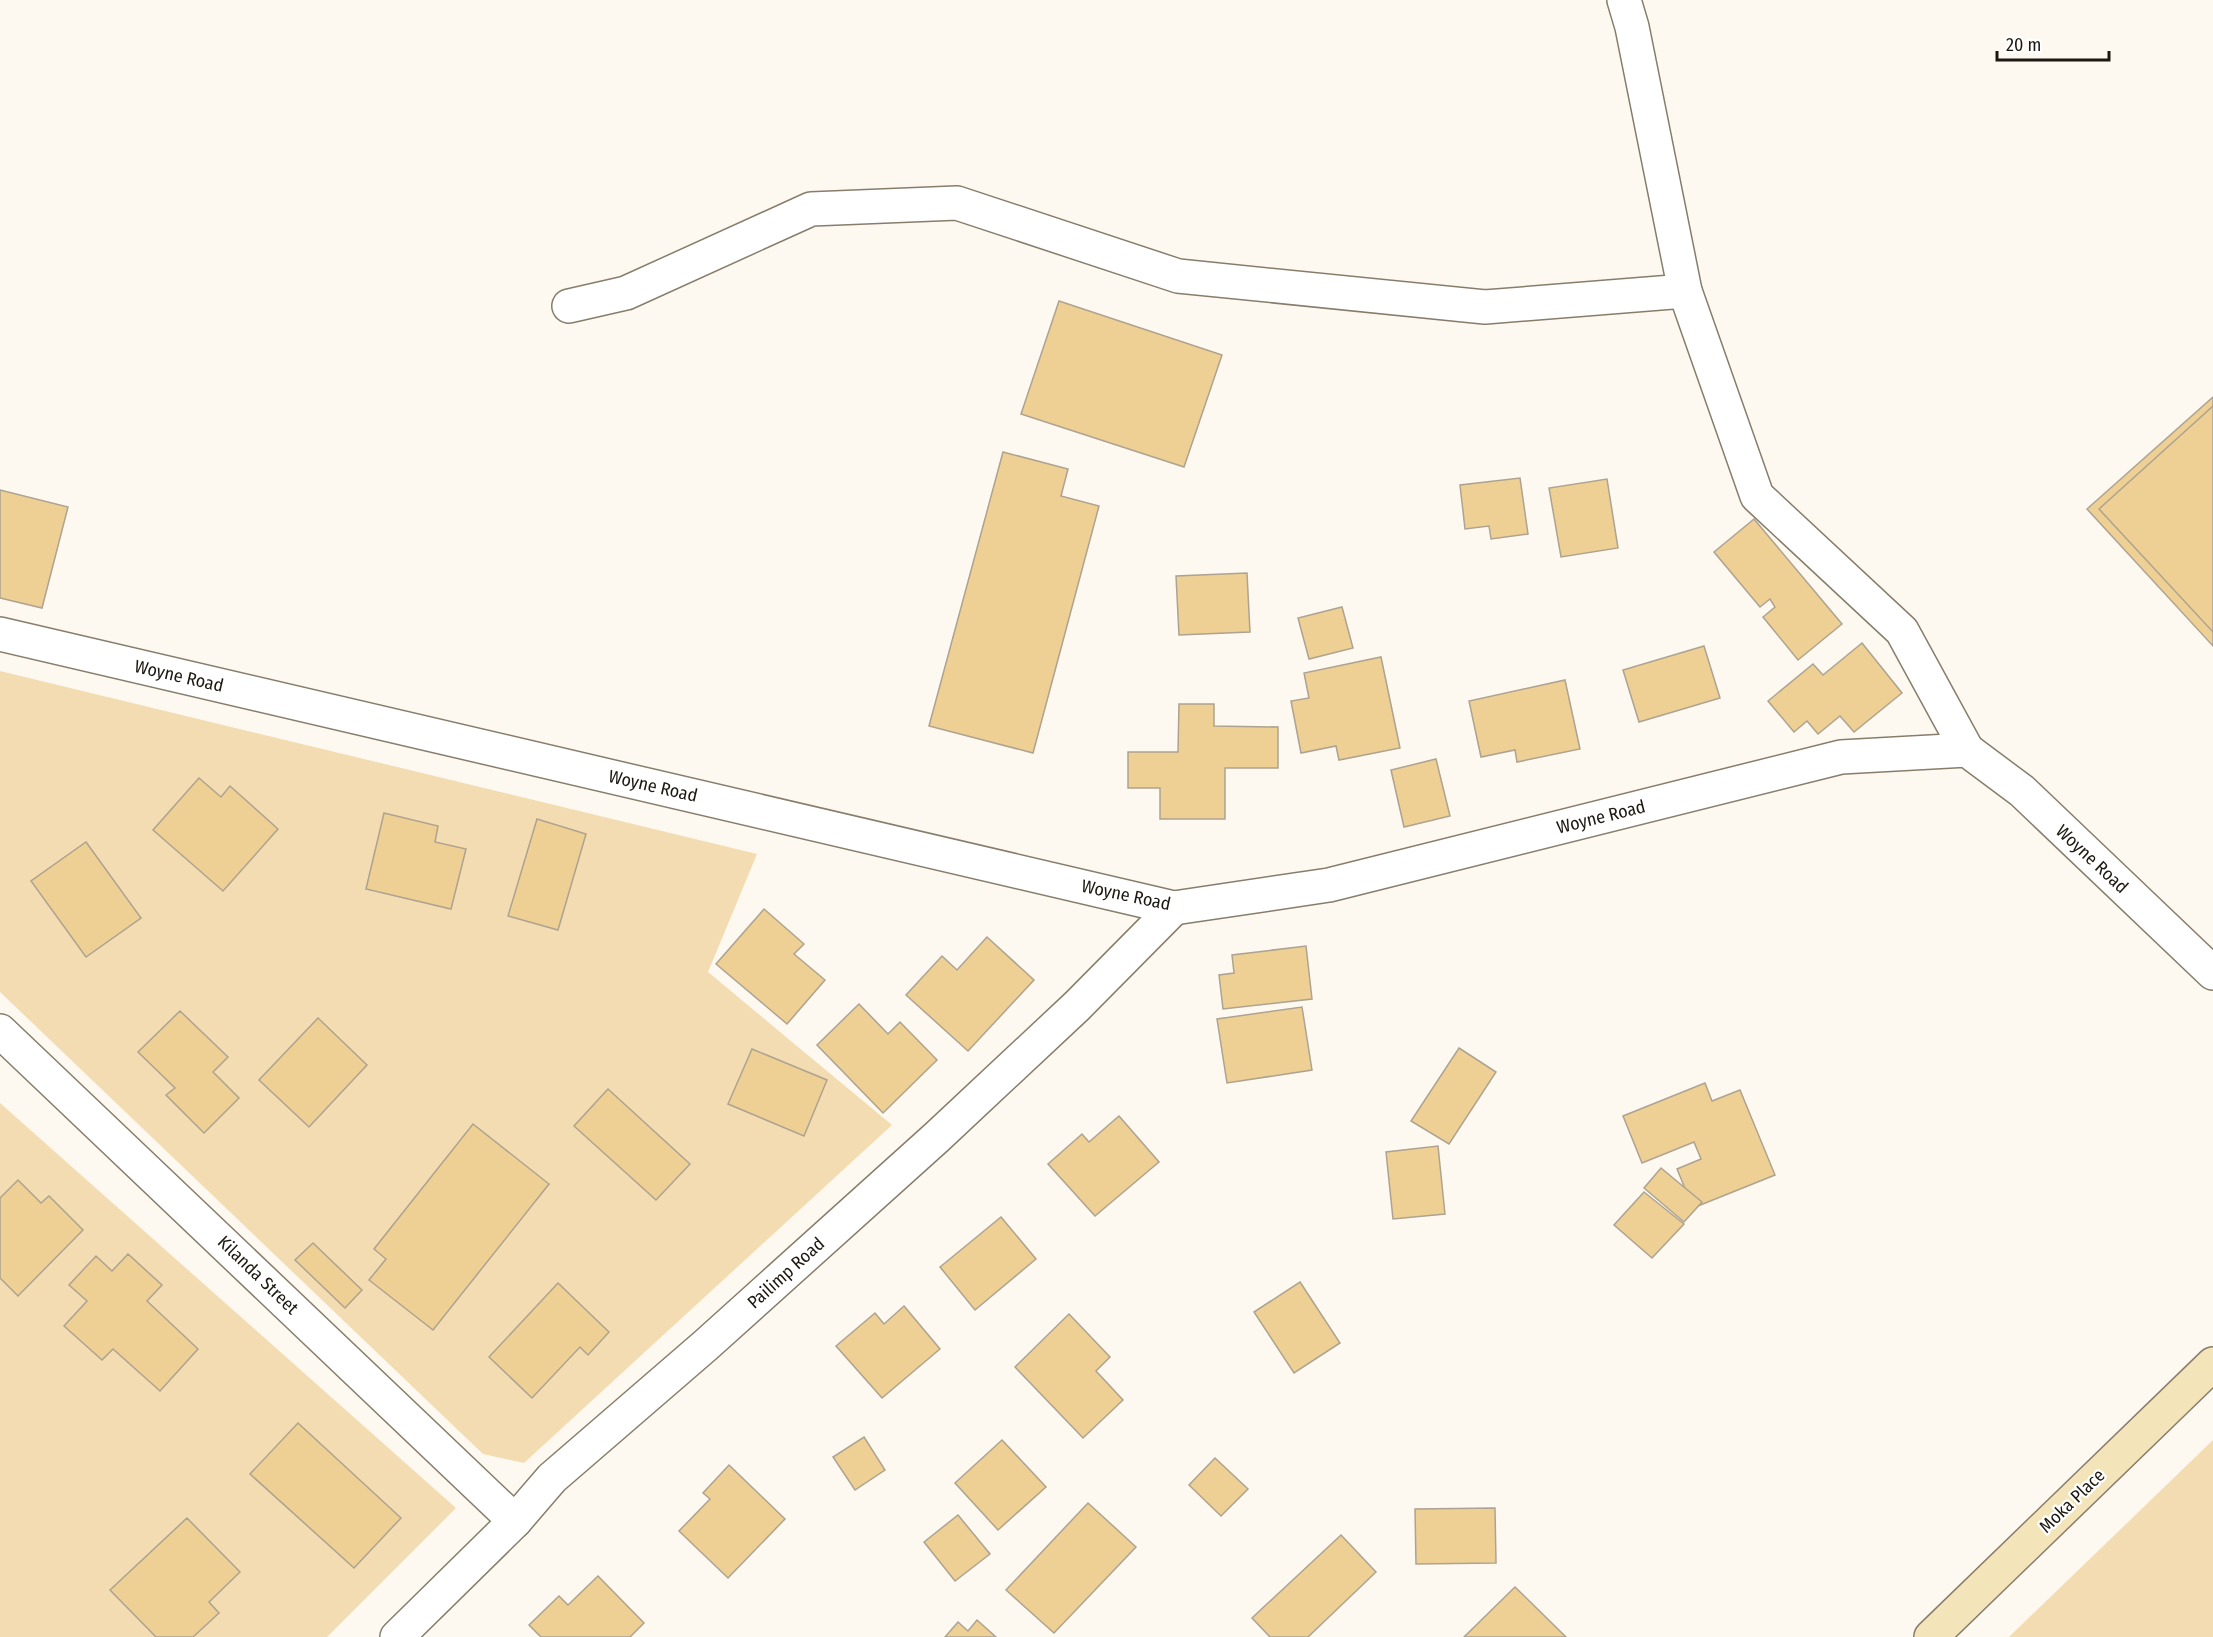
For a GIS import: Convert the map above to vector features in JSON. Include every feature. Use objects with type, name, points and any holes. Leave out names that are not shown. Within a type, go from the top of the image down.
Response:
[{"type":"street","points":[[1624,0],[1634,38],[1685,291],[1757,496],[1902,631],[1968,750]]},
{"type":"street","points":[[569,306],[626,293],[811,209],[957,203],[1178,276],[1485,307],[1685,291]]},
{"type":"street","name":"Woyne Road","points":[[0,634],[1174,908],[1329,885],[1841,757],[1968,750],[2022,791],[2213,973]]},
{"type":"street","name":"Pailimp Road","points":[[397,1637],[515,1521],[552,1479],[706,1345],[937,1137],[1077,1006],[1174,908]]},
{"type":"street","name":"Kilanda Street","points":[[0,1031],[515,1521]]},
{"type":"street","name":"Moka Place","points":[[1931,1637],[2213,1364]]},
{"type":"shaded area","points":[[0,671],[757,854],[708,972],[892,1125],[524,1463],[483,1454],[0,992]]},
{"type":"shaded area","points":[[0,1103],[456,1508],[327,1637],[0,1637]]},
{"type":"shaded area","points":[[2213,1440],[2213,1637],[2009,1637]]},
{"type":"building","points":[[1059,301],[1222,355],[1184,467],[1021,414]]},
{"type":"building","points":[[2213,397],[2213,646],[2087,509]]},
{"type":"building","points":[[2213,406],[2213,632],[2099,509]]},
{"type":"building","points":[[1003,452],[1068,469],[1061,496],[1099,506],[1033,753],[929,726]]},
{"type":"building","points":[[1520,478],[1528,534],[1491,539],[1489,526],[1465,529],[1460,485]]},
{"type":"building","points":[[1607,479],[1618,548],[1561,557],[1549,488]]},
{"type":"building","points":[[0,490],[68,507],[42,608],[0,598]]},
{"type":"building","points":[[1754,519],[1842,624],[1798,660],[1763,617],[1775,607],[1770,599],[1760,607],[1714,552]]},
{"type":"building","points":[[1247,573],[1250,632],[1179,635],[1176,576]]},
{"type":"building","points":[[1342,607],[1353,648],[1309,659],[1298,618]]},
{"type":"building","points":[[1862,643],[1902,693],[1854,732],[1840,716],[1818,734],[1807,721],[1794,732],[1768,701],[1813,664],[1823,675]]},
{"type":"building","points":[[1704,646],[1720,698],[1639,722],[1623,670]]},
{"type":"building","points":[[1381,657],[1400,748],[1339,760],[1336,746],[1301,753],[1291,701],[1309,698],[1304,673]]},
{"type":"building","points":[[1565,680],[1580,749],[1517,762],[1515,750],[1481,757],[1469,701]]},
{"type":"building","points":[[1179,704],[1214,704],[1214,726],[1278,727],[1278,768],[1225,768],[1225,819],[1160,819],[1160,788],[1128,788],[1128,752],[1178,752]]},
{"type":"building","points":[[1436,759],[1450,816],[1404,827],[1391,770]]},
{"type":"building","points":[[199,778],[221,797],[230,786],[278,829],[223,891],[153,830]]},
{"type":"building","points":[[384,813],[438,826],[435,842],[466,849],[451,909],[366,889]]},
{"type":"building","points":[[537,819],[586,834],[558,930],[508,916]]},
{"type":"building","points":[[86,842],[141,918],[86,957],[31,881]]},
{"type":"building","points":[[764,909],[804,944],[794,954],[825,980],[787,1024],[716,964]]},
{"type":"building","points":[[987,937],[1034,980],[968,1051],[906,995],[942,956],[957,970]]},
{"type":"building","points":[[1306,946],[1312,999],[1223,1009],[1219,975],[1234,973],[1232,955]]},
{"type":"building","points":[[859,1004],[888,1034],[900,1022],[937,1060],[883,1113],[817,1045]]},
{"type":"building","points":[[1302,1007],[1312,1070],[1227,1083],[1217,1019]]},
{"type":"building","points":[[180,1011],[228,1057],[213,1072],[239,1098],[204,1133],[166,1095],[175,1088],[138,1052]]},
{"type":"building","points":[[318,1018],[367,1065],[309,1127],[259,1080]]},
{"type":"building","points":[[1459,1048],[1496,1072],[1449,1144],[1411,1121]]},
{"type":"building","points":[[752,1049],[827,1080],[804,1136],[728,1104]]},
{"type":"building","points":[[1705,1083],[1712,1101],[1740,1090],[1775,1175],[1693,1208],[1677,1169],[1701,1159],[1694,1142],[1642,1163],[1623,1116]]},
{"type":"building","points":[[608,1089],[690,1164],[656,1200],[574,1126]]},
{"type":"building","points":[[1119,1116],[1159,1162],[1095,1216],[1048,1164],[1082,1134],[1089,1142]]},
{"type":"building","points":[[473,1124],[549,1184],[433,1330],[369,1280],[386,1259],[374,1249]]},
{"type":"building","points":[[1438,1146],[1445,1214],[1393,1219],[1386,1152]]},
{"type":"building","points":[[1661,1168],[1702,1202],[1684,1222],[1644,1188]]},
{"type":"building","points":[[18,1180],[41,1203],[49,1196],[83,1230],[18,1296],[0,1278],[0,1198]]},
{"type":"building","points":[[1644,1192],[1684,1224],[1652,1258],[1614,1225]]},
{"type":"building","points":[[1001,1217],[1036,1259],[975,1310],[940,1267]]},
{"type":"building","points":[[313,1243],[362,1290],[345,1308],[295,1260]]},
{"type":"building","points":[[128,1254],[162,1285],[147,1301],[198,1349],[160,1391],[113,1349],[102,1360],[64,1326],[87,1301],[69,1285],[96,1256],[112,1271]]},
{"type":"building","points":[[1300,1282],[1340,1343],[1294,1373],[1254,1312]]},
{"type":"building","points":[[558,1283],[609,1332],[588,1355],[580,1347],[532,1398],[489,1357]]},
{"type":"building","points":[[904,1306],[940,1349],[882,1398],[836,1346],[875,1313],[884,1324]]},
{"type":"building","points":[[1069,1314],[1110,1357],[1096,1371],[1123,1400],[1083,1438],[1015,1367]]},
{"type":"building","points":[[298,1423],[401,1518],[354,1568],[250,1474]]},
{"type":"building","points":[[864,1437],[885,1470],[855,1490],[833,1457]]},
{"type":"building","points":[[1002,1440],[1046,1487],[998,1530],[955,1483]]},
{"type":"building","points":[[1215,1458],[1248,1489],[1221,1516],[1189,1485]]},
{"type":"building","points":[[729,1465],[785,1519],[728,1578],[679,1531],[710,1499],[703,1493]]},
{"type":"building","points":[[1088,1503],[1136,1547],[1054,1633],[1006,1590]]},
{"type":"building","points":[[1495,1508],[1496,1563],[1416,1564],[1415,1509]]},
{"type":"building","points":[[958,1515],[990,1554],[955,1581],[924,1542]]},
{"type":"building","points":[[187,1518],[240,1572],[209,1602],[219,1613],[193,1637],[156,1637],[110,1590]]},
{"type":"building","points":[[1341,1535],[1376,1572],[1308,1637],[1270,1637],[1252,1618]]},
{"type":"building","points":[[598,1576],[644,1623],[630,1637],[541,1637],[529,1625],[559,1596],[568,1605]]},
{"type":"building","points":[[1515,1587],[1566,1637],[1464,1637]]},
{"type":"building","points":[[977,1620],[996,1637],[945,1637],[958,1622],[968,1631]]}]
